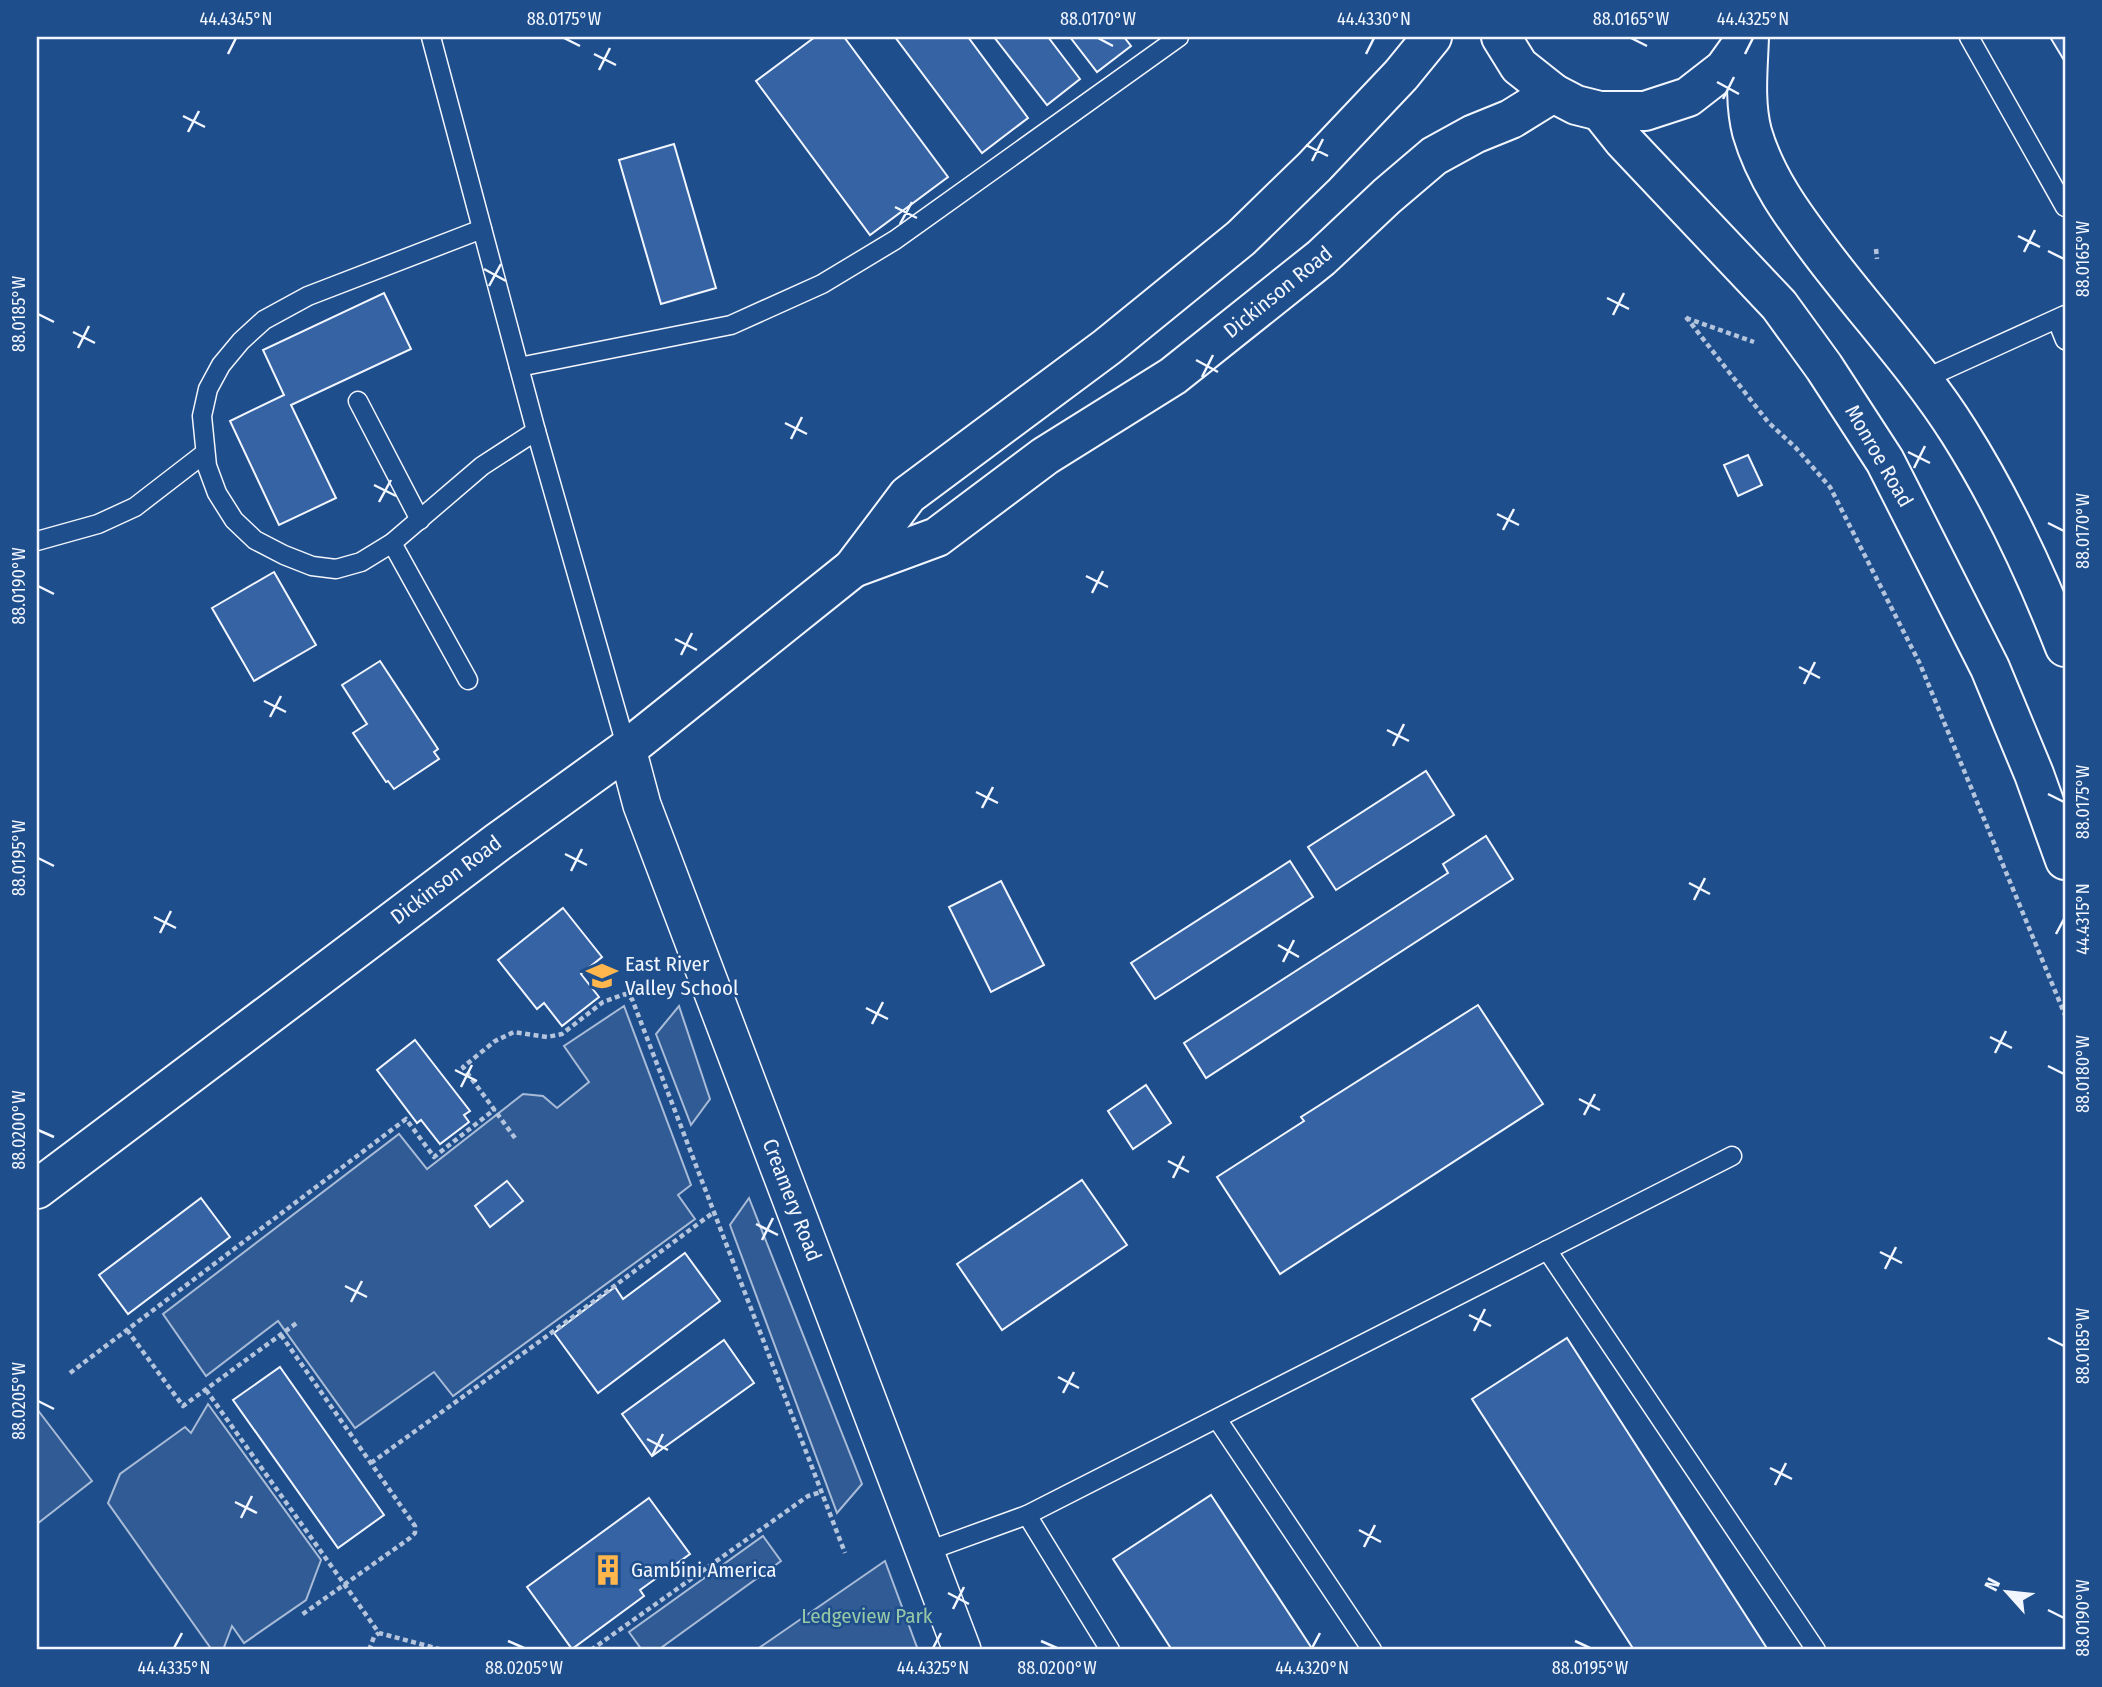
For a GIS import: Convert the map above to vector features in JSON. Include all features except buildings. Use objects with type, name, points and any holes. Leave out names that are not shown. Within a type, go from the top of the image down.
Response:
[{"type":"street","name":"Dickinson Road","points":[[37,1189],[486,850],[627,749],[853,568],[908,495],[1107,347],[1241,237],[1314,167],[1401,75],[1432,37]]},
{"type":"street","points":[[1501,37],[1519,66],[1553,93],[1576,105],[1600,111],[1645,111],[1688,97],[1724,69],[1748,37]]},
{"type":"street","points":[[1748,37],[1746,90],[1752,131],[1768,174],[1801,226],[1922,380],[1959,432],[2040,584],[2065,647]]},
{"type":"street","name":"Dickinson Road","points":[[853,568],[937,537],[1045,456],[1174,376],[1321,258],[1434,156],[1511,118],[1553,93]]},
{"type":"street","name":"Monroe Road","points":[[1600,111],[1632,149],[1779,305],[1824,367],[1885,461],[1990,668],[2034,774],[2065,860]]},
{"type":"street","name":"Creamery Road","points":[[627,749],[642,805],[962,1650]]},
{"type":"lane","points":[[431,37],[536,431],[627,749]]},
{"type":"lane","points":[[519,367],[731,325],[822,284],[895,240],[1179,37]]},
{"type":"lane","points":[[1969,37],[2065,206]]},
{"type":"lane","points":[[482,229],[308,296],[264,320],[241,341],[208,389],[202,416],[207,466],[217,493],[234,520],[255,540],[312,566],[336,569],[361,562],[392,543],[482,466],[536,431]]},
{"type":"lane","points":[[1922,380],[2061,318],[2065,340]]},
{"type":"lane","points":[[358,401],[420,520]]},
{"type":"lane","points":[[37,541],[98,524],[135,507],[205,453]]},
{"type":"lane","points":[[392,543],[468,680]]},
{"type":"lane","points":[[925,1552],[1027,1516],[1732,1156]]},
{"type":"lane","points":[[1547,1250],[1816,1650]]},
{"type":"lane","points":[[1217,1419],[1372,1650]]},
{"type":"lane","points":[[1027,1516],[1110,1650]]},
{"type":"path","points":[[1686,317],[1768,422],[1796,448],[1830,488],[1920,664],[2065,1016]]},
{"type":"path","points":[[515,1138],[463,1067],[495,1041],[514,1032],[547,1037],[562,1034],[603,1002],[625,994],[632,999],[845,1553]]},
{"type":"path","points":[[70,1373],[406,1119],[434,1157],[495,1109]]},
{"type":"path","points":[[371,1463],[714,1212]]},
{"type":"path","points":[[127,1330],[183,1406],[298,1322]]},
{"type":"path","points":[[281,1335],[415,1525],[415,1533],[410,1538],[300,1616]]},
{"type":"path","points":[[206,1390],[379,1633],[443,1650]]},
{"type":"path","points":[[591,1650],[808,1496],[821,1492]]},
{"type":"path","points":[[369,1650],[374,1637],[379,1633]]},
{"type":"shaded area","points":[[624,1006],[691,1185],[678,1195],[695,1219],[453,1396],[434,1372],[355,1428],[278,1321],[206,1376],[163,1314],[399,1134],[427,1169],[523,1094],[543,1096],[557,1108],[589,1082],[564,1046]]},
{"type":"shaded area","points":[[679,1006],[710,1099],[691,1125],[656,1034]]},
{"type":"shaded area","points":[[749,1198],[862,1484],[837,1513],[730,1225]]},
{"type":"shaded area","points":[[208,1404],[321,1560],[306,1600],[244,1643],[232,1626],[223,1650],[212,1650],[108,1503],[120,1474],[185,1427],[191,1433]]},
{"type":"shaded area","points":[[37,1409],[92,1481],[37,1524]]},
{"type":"shaded area","points":[[763,1536],[781,1561],[658,1650],[642,1650],[629,1632]]},
{"type":"shaded area","name":"Ledgeview Park","points":[[885,1561],[918,1650],[756,1650]]},
{"type":"place","name":"East River Valley School","points":[[602,976]]},
{"type":"place","name":"Gambini America","points":[[608,1570]]}]
